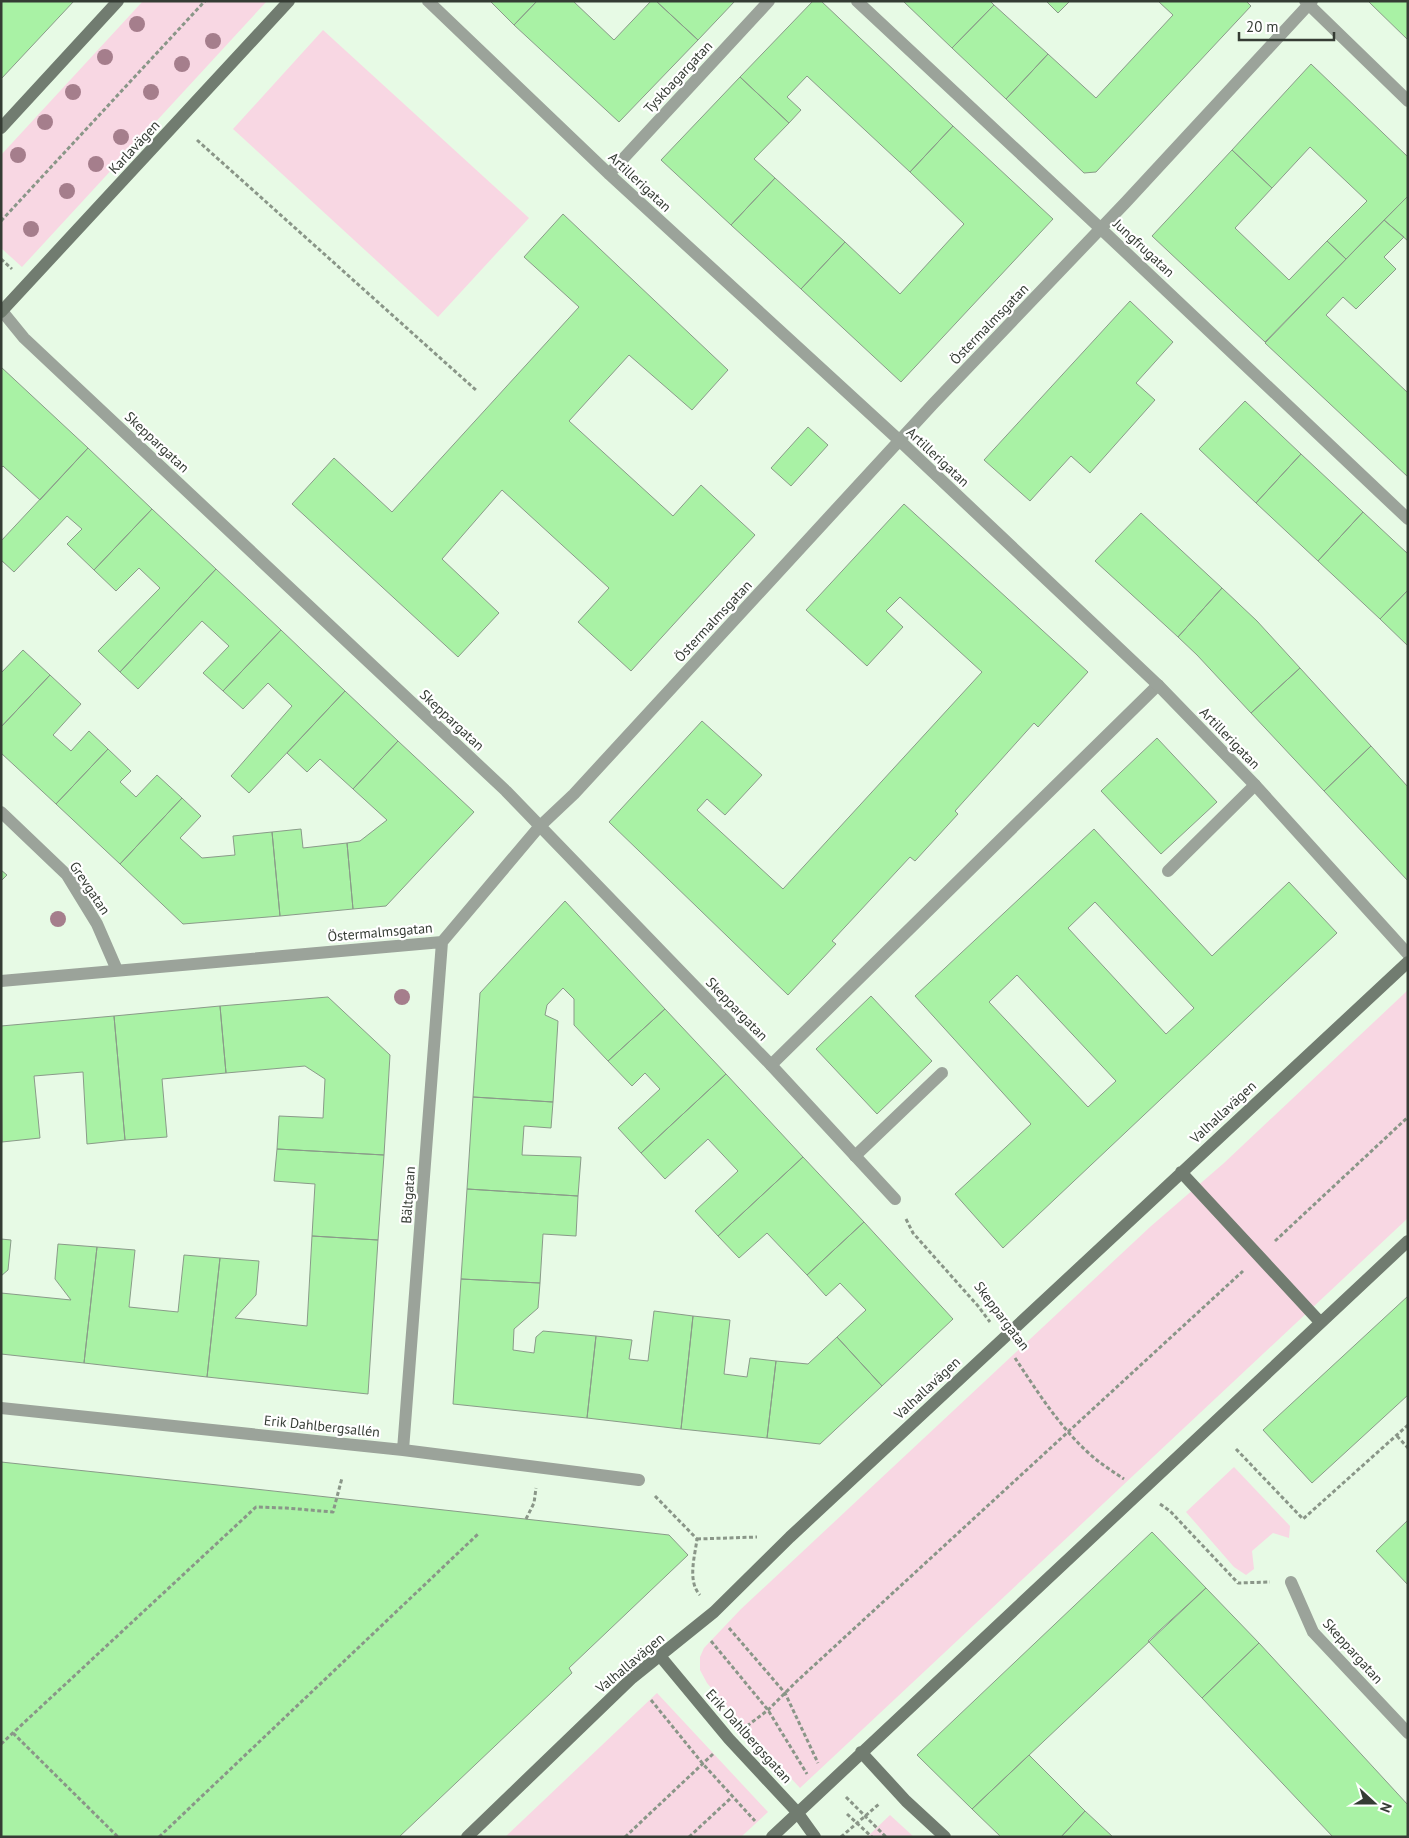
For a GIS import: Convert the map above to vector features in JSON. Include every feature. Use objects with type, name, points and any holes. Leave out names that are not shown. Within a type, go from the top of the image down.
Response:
[{"type":"main road","points":[[1,128],[118,1]]},
{"type":"main road","name":"Karlavägen","points":[[2,312],[289,1]]},
{"type":"main road","name":"Valhallavägen","points":[[467,1837],[632,1678],[714,1612],[790,1537],[1408,962]]},
{"type":"main road","points":[[1181,1172],[1222,1214],[1320,1322]]},
{"type":"main road","points":[[772,1837],[1140,1490],[1408,1241]]},
{"type":"main road","name":"Erik Dahlbergsgatan","points":[[660,1656],[729,1740],[797,1812],[815,1837]]},
{"type":"main road","points":[[861,1752],[906,1801],[945,1837]]},
{"type":"street","name":"Artillerigatan","points":[[428,1],[608,174],[900,441],[1158,685],[1255,785],[1408,954]]},
{"type":"street","name":"Tyskbagargatan","points":[[608,174],[769,1]]},
{"type":"street","name":"Jungfrugatan","points":[[857,1],[1408,519]]},
{"type":"street","name":"Östermalmsgatan","points":[[1,981],[442,942],[540,827],[574,794],[1308,2]]},
{"type":"street","points":[[1308,2],[1408,101]]},
{"type":"street","name":"Skeppargatan","points":[[2,312],[24,338],[506,791],[771,1065],[895,1198]]},
{"type":"street","points":[[771,1065],[1158,685]]},
{"type":"street","points":[[1168,871],[1255,785]]},
{"type":"street","name":"Grevgatan","points":[[1,812],[67,875],[97,924],[117,970]]},
{"type":"street","name":"Bältgatan","points":[[404,1450],[442,942]]},
{"type":"street","points":[[855,1156],[942,1073]]},
{"type":"street","name":"Erik Dahlbergsallén","points":[[1,1408],[404,1450],[638,1480]]},
{"type":"street","name":"Skeppargatan","points":[[1291,1582],[1313,1632],[1408,1733]]},
{"type":"path","points":[[1,221],[205,1]]},
{"type":"path","points":[[197,140],[477,391]]},
{"type":"path","points":[[625,1837],[729,1740],[768,1710],[1408,1117]]},
{"type":"path","name":"Skeppargatan","points":[[895,1198],[913,1233],[978,1306],[1035,1389],[1068,1431],[1097,1460],[1170,1511],[1238,1583],[1291,1582]]},
{"type":"path","points":[[1236,1449],[1303,1519],[1408,1425]]},
{"type":"path","points":[[1396,1436],[1408,1448]]},
{"type":"path","points":[[526,1519],[534,1503],[539,1468]]},
{"type":"path","points":[[1,1744],[256,1507],[333,1512],[342,1478]]},
{"type":"path","points":[[160,1837],[478,1534]]},
{"type":"path","points":[[697,1539],[790,1537]]},
{"type":"path","name":"Erik Dahlbergsgatan","points":[[711,1640],[768,1710],[807,1774]]},
{"type":"path","points":[[786,1693],[821,1769]]},
{"type":"path","points":[[651,1700],[703,1764],[756,1822]]},
{"type":"path","points":[[13,1733],[118,1837]]},
{"type":"path","points":[[689,1837],[732,1797]]},
{"type":"path","points":[[854,1805],[886,1837]]},
{"type":"path","points":[[847,1814],[872,1837]]},
{"type":"path","points":[[841,1837],[864,1817]]},
{"type":"shaded area","points":[[143,1],[267,1],[22,267],[1,248],[1,155]]},
{"type":"shaded area","points":[[323,30],[529,218],[438,317],[233,129]]},
{"type":"shaded area","points":[[1408,990],[1408,1218],[800,1788],[744,1728],[707,1683],[700,1670],[700,1657],[704,1648],[741,1609],[1150,1227],[1224,1163]]},
{"type":"shaded area","points":[[1234,1467],[1290,1526],[1289,1538],[1273,1533],[1252,1551],[1254,1569],[1246,1575],[1234,1567],[1186,1512]]},
{"type":"shaded area","points":[[657,1693],[768,1812],[741,1837],[505,1837]]},
{"type":"shaded area","points":[[890,1815],[914,1837],[867,1837]]},
{"type":"building","points":[[1,1],[74,1],[1,79]]},
{"type":"building","points":[[490,1],[537,1],[514,25]]},
{"type":"building","points":[[537,1],[573,1],[614,40],[651,1],[656,1],[698,40],[619,122],[514,25]]},
{"type":"building","points":[[656,1],[735,1],[698,40]]},
{"type":"building","points":[[813,1],[821,1],[953,126],[910,172],[807,76],[787,97],[801,110],[789,123],[740,77]]},
{"type":"building","points":[[903,1],[990,1],[994,5],[952,48]]},
{"type":"building","points":[[1046,1],[1070,1],[1058,13]]},
{"type":"building","points":[[1158,1],[1246,1],[1251,6],[1096,172],[1084,173],[1006,99],[1048,54],[1096,98],[1173,15]]},
{"type":"building","points":[[1408,1],[1408,40],[1369,2]]},
{"type":"building","points":[[994,5],[1048,54],[1006,99],[952,48]]},
{"type":"building","points":[[1311,64],[1408,157],[1408,196],[1346,259],[1327,241],[1367,201],[1310,147],[1272,188],[1232,150]]},
{"type":"building","points":[[740,77],[789,123],[754,159],[775,178],[731,225],[661,160]]},
{"type":"building","points":[[953,126],[1053,219],[901,382],[801,289],[845,242],[900,294],[964,224],[910,172]]},
{"type":"building","points":[[1232,150],[1272,188],[1235,228],[1289,280],[1327,241],[1346,259],[1265,342],[1152,236]]},
{"type":"building","points":[[775,178],[845,242],[801,289],[731,225]]},
{"type":"building","points":[[1408,196],[1408,241],[1384,220]]},
{"type":"building","points":[[563,214],[728,370],[692,410],[629,355],[569,421],[673,516],[701,485],[755,535],[631,671],[578,622],[609,588],[502,490],[442,559],[499,613],[458,657],[292,504],[334,458],[392,512],[579,307],[524,257]]},
{"type":"building","points":[[1384,220],[1404,237],[1384,257],[1396,269],[1356,309],[1343,297],[1326,315],[1408,393],[1408,477],[1265,343]]},
{"type":"building","points":[[1130,301],[1173,342],[1136,383],[1155,400],[1090,473],[1071,456],[1030,501],[984,460]]},
{"type":"building","points":[[1,367],[88,448],[40,500],[3,466],[1,468]]},
{"type":"building","points":[[1245,401],[1301,454],[1256,503],[1199,449]]},
{"type":"building","points":[[808,427],[828,445],[791,486],[771,468]]},
{"type":"building","points":[[88,448],[152,509],[94,570],[67,544],[82,529],[67,516],[14,572],[1,560],[1,541]]},
{"type":"building","points":[[1301,454],[1363,512],[1318,561],[1256,503]]},
{"type":"building","points":[[904,504],[1088,672],[1038,727],[1034,723],[955,811],[958,814],[915,861],[910,857],[832,941],[836,944],[788,995],[609,822],[702,721],[762,775],[725,815],[707,799],[697,810],[783,889],[982,672],[900,597],[886,611],[903,627],[867,666],[806,610]]},
{"type":"building","points":[[152,509],[216,569],[120,672],[98,651],[160,588],[139,568],[116,591],[94,570]]},
{"type":"building","points":[[1363,512],[1408,554],[1408,590],[1380,619],[1318,561]]},
{"type":"building","points":[[1141,513],[1222,588],[1178,637],[1095,561]]},
{"type":"building","points":[[216,569],[281,630],[223,691],[203,673],[229,646],[202,621],[138,689],[120,672]]},
{"type":"building","points":[[1222,588],[1257,621],[1300,668],[1251,713],[1178,637]]},
{"type":"building","points":[[1408,590],[1408,646],[1380,619]]},
{"type":"building","points":[[281,630],[345,691],[249,793],[231,776],[292,706],[268,683],[243,709],[223,691]]},
{"type":"building","points":[[23,650],[50,675],[1,727],[1,673]]},
{"type":"building","points":[[1300,668],[1371,746],[1324,791],[1251,713]]},
{"type":"building","points":[[50,675],[81,704],[53,735],[71,751],[89,731],[108,749],[56,804],[1,753],[1,727]]},
{"type":"building","points":[[345,691],[398,741],[353,789],[320,759],[307,772],[287,753]]},
{"type":"building","points":[[1157,738],[1217,802],[1161,854],[1101,791]]},
{"type":"building","points":[[398,741],[474,812],[386,906],[353,909],[347,843],[360,841],[387,820],[353,789]]},
{"type":"building","points":[[1371,746],[1408,787],[1408,881],[1324,791]]},
{"type":"building","points":[[108,749],[131,771],[120,782],[136,797],[157,775],[182,798],[120,864],[56,804]]},
{"type":"building","points":[[182,798],[201,816],[180,838],[202,858],[235,855],[233,836],[272,832],[280,916],[183,924],[120,864]]},
{"type":"building","points":[[301,829],[303,848],[347,843],[353,909],[280,916],[272,832]]},
{"type":"building","points":[[1094,829],[1212,956],[1289,882],[1337,933],[1003,1248],[955,1194],[1031,1124],[915,996]],"holes":[[[1095,902],[1194,1008],[1166,1034],[1068,928]],[[1017,975],[1116,1081],[1088,1107],[989,1002]]]},
{"type":"building","points":[[1,870],[7,875],[1,881]]},
{"type":"building","points":[[565,901],[665,1009],[608,1061],[574,1025],[574,999],[563,988],[547,1005],[545,1015],[558,1021],[553,1102],[473,1097],[480,993]]},
{"type":"building","points":[[871,996],[932,1061],[877,1114],[816,1049]]},
{"type":"building","points":[[328,997],[390,1055],[384,1155],[277,1149],[279,1116],[323,1118],[325,1079],[305,1066],[226,1073],[220,1006]]},
{"type":"building","points":[[220,1006],[226,1073],[162,1079],[167,1137],[125,1140],[114,1016]]},
{"type":"building","points":[[665,1009],[726,1074],[641,1153],[618,1128],[660,1089],[645,1073],[632,1086],[608,1061]]},
{"type":"building","points":[[114,1016],[125,1140],[87,1144],[83,1072],[34,1076],[40,1138],[2,1142],[1,1026]]},
{"type":"building","points":[[726,1074],[803,1157],[718,1236],[695,1211],[738,1171],[708,1139],[665,1179],[641,1153]]},
{"type":"building","points":[[473,1097],[553,1102],[551,1128],[524,1126],[522,1155],[581,1157],[578,1196],[467,1189]]},
{"type":"building","points":[[277,1149],[384,1155],[378,1240],[312,1236],[315,1184],[274,1181]]},
{"type":"building","points":[[803,1157],[864,1222],[807,1275],[767,1233],[739,1258],[718,1236]]},
{"type":"building","points":[[467,1189],[578,1196],[576,1236],[543,1234],[540,1283],[461,1279]]},
{"type":"building","points":[[864,1222],[953,1319],[882,1386],[837,1337],[866,1310],[840,1283],[826,1296],[807,1275]]},
{"type":"building","points":[[312,1236],[378,1240],[368,1394],[207,1377],[220,1258],[259,1261],[256,1295],[235,1318],[307,1326]]},
{"type":"building","points":[[1,1239],[11,1240],[8,1270],[1,1276]]},
{"type":"building","points":[[58,1244],[97,1247],[84,1363],[1,1354],[1,1293],[71,1300],[55,1279]]},
{"type":"building","points":[[97,1247],[135,1250],[129,1307],[178,1312],[184,1255],[220,1258],[207,1377],[84,1363]]},
{"type":"building","points":[[461,1279],[540,1283],[538,1308],[514,1329],[513,1350],[534,1353],[536,1337],[543,1331],[596,1336],[587,1418],[453,1404]]},
{"type":"building","points":[[1408,1296],[1408,1395],[1312,1483],[1263,1430]]},
{"type":"building","points":[[654,1311],[693,1316],[681,1429],[587,1418],[596,1336],[632,1340],[629,1359],[648,1361]]},
{"type":"building","points":[[693,1316],[730,1320],[724,1374],[747,1377],[750,1358],[776,1361],[767,1438],[681,1429]]},
{"type":"building","points":[[837,1337],[882,1386],[820,1444],[767,1438],[776,1361],[808,1364]]},
{"type":"building","points":[[1,1462],[669,1535],[688,1555],[569,1668],[572,1673],[399,1837],[1,1837]]},
{"type":"building","points":[[1408,1520],[1408,1585],[1376,1551]]},
{"type":"building","points":[[1152,1532],[1206,1588],[972,1809],[917,1755]]},
{"type":"building","points":[[1206,1588],[1259,1643],[1202,1698],[1148,1641]]},
{"type":"building","points":[[1259,1643],[1408,1805],[1408,1837],[1333,1837],[1202,1698]]},
{"type":"building","points":[[1029,1755],[1085,1811],[1061,1837],[1001,1837],[972,1809]]},
{"type":"building","points":[[1085,1811],[1113,1837],[1061,1837]]}]
